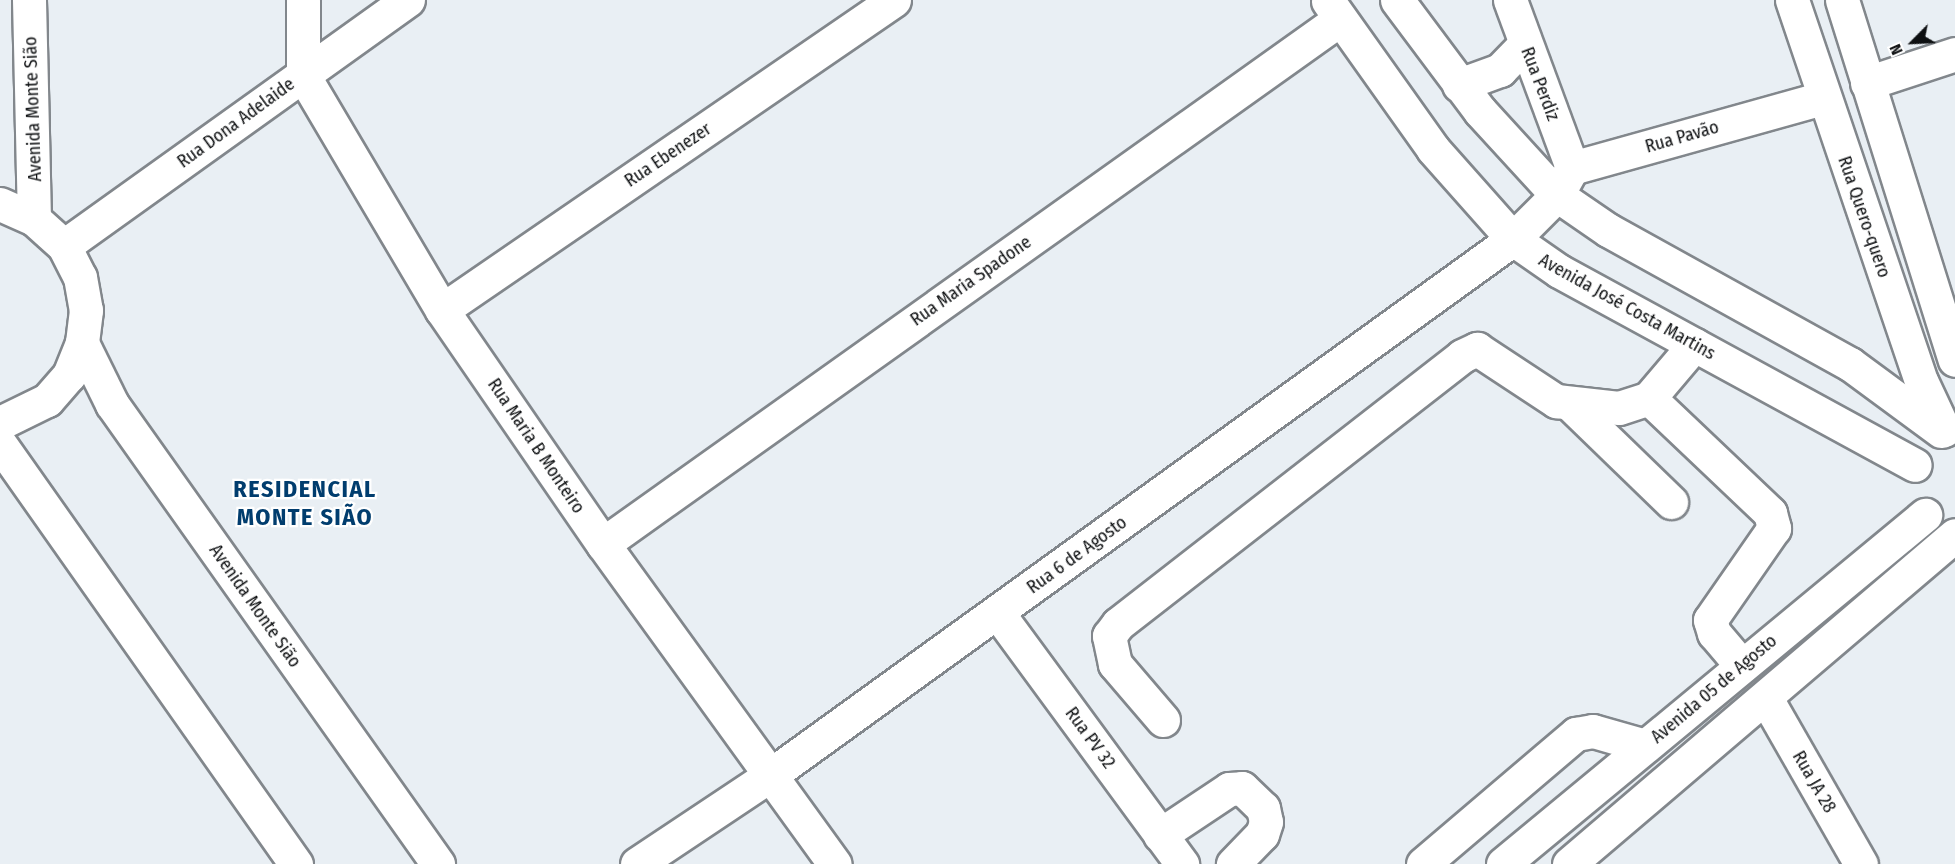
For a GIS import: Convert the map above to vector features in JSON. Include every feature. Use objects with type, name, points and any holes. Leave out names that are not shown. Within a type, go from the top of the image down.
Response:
[{"type":"street","name":"Avenida Monte Sião","points":[[29,0],[34,219]]},
{"type":"street","points":[[303,0],[303,75]]},
{"type":"street","name":"Rua Dona Adelaide","points":[[64,246],[408,0]]},
{"type":"street","name":"Rua Ebenezer","points":[[442,310],[894,0]]},
{"type":"street","points":[[1397,0],[1459,85],[1565,181],[1608,230],[1850,364],[1947,429],[1915,465],[1913,482],[1925,515],[1955,534],[1767,700],[1569,864]]},
{"type":"street","name":"Rua Perdiz","points":[[1510,0],[1565,181]]},
{"type":"street","name":"Rua Quero-quero","points":[[1792,0],[1822,98],[1922,383],[1947,429]]},
{"type":"street","points":[[1842,0],[1955,360]]},
{"type":"street","name":"Avenida José Costa Martins","points":[[1333,9],[1433,149],[1513,239],[1559,272],[1915,465]]},
{"type":"street","name":"Rua Maria Spadone","points":[[603,544],[1333,9]]},
{"type":"street","points":[[1459,85],[1500,70],[1525,44]]},
{"type":"street","points":[[1867,83],[1955,54]]},
{"type":"street","name":"Rua Maria B Monteiro","points":[[303,75],[442,310],[603,544],[772,774],[835,864]]},
{"type":"street","name":"Rua Pavão","points":[[1565,181],[1822,98]]},
{"type":"street","name":"Rua 6 de Agosto","points":[[637,864],[772,774],[1513,239],[1565,181]]},
{"type":"street","points":[[0,204],[34,219],[64,246],[80,277],[87,310],[82,344],[69,375],[47,400],[0,423]]},
{"type":"street","name":"Avenida Monte Sião","points":[[82,344],[112,404],[438,864]]},
{"type":"street","points":[[1572,406],[1619,408],[1649,398],[1694,345]]},
{"type":"street","points":[[1163,720],[1115,664],[1109,636],[1118,624],[1462,356],[1477,350],[1572,406],[1671,502]]},
{"type":"street","points":[[1649,398],[1770,513],[1774,528],[1710,620],[1713,633],[1742,666]]},
{"type":"street","points":[[0,444],[296,864]]},
{"type":"street","name":"Avenida 05 de Agosto","points":[[1512,861],[1645,746],[1925,515]]},
{"type":"street","name":"Rua PV 32","points":[[997,612],[1182,864]]},
{"type":"street","name":"Rua JA 28","points":[[1767,700],[1861,864]]},
{"type":"street","points":[[1422,864],[1576,734],[1593,731],[1645,746]]},
{"type":"street","points":[[1160,835],[1229,789],[1242,788],[1263,808],[1266,822],[1262,834],[1233,864]]},
{"type":"district","name":"RESIDENCIAL MONTE SIÃO","points":[[305,504]]}]
